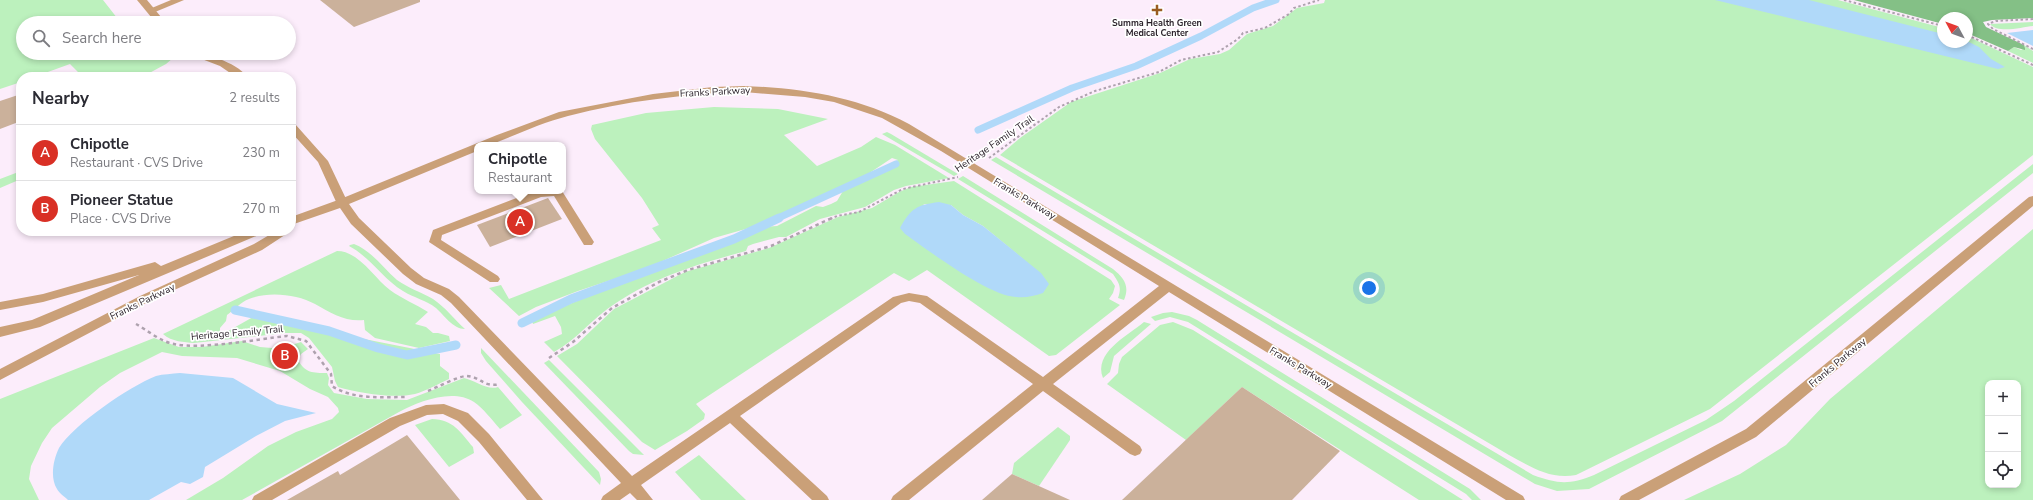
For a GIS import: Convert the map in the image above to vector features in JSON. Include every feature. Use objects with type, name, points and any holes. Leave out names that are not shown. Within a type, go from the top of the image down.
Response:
[{"type":"street","points":[[142,0],[156,16]]},
{"type":"street","points":[[152,10],[180,0]]},
{"type":"street","points":[[211,60],[223,64],[235,72]]},
{"type":"street","name":"Franks Parkway","points":[[488,142],[525,127],[565,114],[612,104],[679,93],[754,89],[788,91],[821,96],[866,108],[908,128],[974,167],[1518,500]]},
{"type":"street","points":[[296,131],[323,161],[342,203],[354,221],[407,271],[420,281],[445,292],[455,300],[646,500]]},
{"type":"street","points":[[296,220],[342,203],[474,148]]},
{"type":"street","points":[[494,279],[435,242],[437,233],[539,194]]},
{"type":"street","points":[[558,194],[588,242]]},
{"type":"street","name":"Franks Parkway","points":[[1626,500],[1751,433],[2033,200]]},
{"type":"street","points":[[296,224],[311,215]]},
{"type":"street","name":"Franks Parkway","points":[[0,332],[35,324],[244,236]]},
{"type":"street","name":"Franks Parkway","points":[[0,375],[144,299],[258,247],[277,236]]},
{"type":"street","points":[[0,306],[43,298],[199,254]]},
{"type":"street","points":[[898,500],[1168,286]]},
{"type":"street","points":[[608,500],[897,300],[909,297],[923,299],[1135,450]]},
{"type":"street","points":[[259,500],[395,422],[426,410],[444,409],[463,417],[536,500]]},
{"type":"street","points":[[730,416],[822,500]]},
{"type":"path","name":"Heritage Family Trail","points":[[549,358],[559,353],[573,342],[612,308],[659,282],[688,270],[771,246],[823,222],[872,206],[885,197],[903,189],[928,182],[954,179],[994,155],[1059,107],[1071,100],[1095,91],[1159,72],[1181,60],[1218,52],[1238,40],[1243,33],[1265,28],[1289,14],[1294,8],[1319,0]]},
{"type":"path","points":[[1844,0],[1937,24]]},
{"type":"path","points":[[2033,19],[1996,21],[1988,24],[1993,29],[2033,49]]},
{"type":"path","points":[[1973,38],[2033,65]]},
{"type":"path","name":"Heritage Family Trail","points":[[135,323],[172,344],[179,345],[203,345],[281,336],[295,336],[306,341],[321,359],[331,374],[332,386],[339,392],[372,397],[412,396]]},
{"type":"path","points":[[424,392],[465,376],[473,377],[492,386],[500,384]]},
{"type":"green space","points":[[0,0],[103,0],[116,16],[16,16],[16,60],[171,60],[151,72],[78,72],[70,64],[48,72],[16,72],[16,84],[0,89]]},
{"type":"green space","points":[[1325,0],[1838,0],[1937,26],[1937,48],[1973,48],[1973,39],[2033,67],[2033,155],[1710,409],[1576,475],[1558,476],[1533,468],[1509,455],[1000,155],[1020,138],[1071,102],[1160,73],[1190,59],[1220,54],[1229,50],[1247,34],[1273,26],[1297,8],[1324,3]]},
{"type":"green space","points":[[1854,0],[2033,0],[2033,18],[1992,20],[1983,22],[1986,27],[2024,45],[2025,50],[2014,47],[2008,51],[1973,36],[1973,12],[1937,12],[1937,22]]},
{"type":"green space","points":[[2033,22],[2033,26],[2010,29],[1999,29],[1990,24]]},
{"type":"green space","points":[[2024,45],[2033,51],[2033,63],[2008,51],[2014,47],[2021,50],[2025,48]]},
{"type":"green space","points":[[714,107],[778,109],[828,119],[784,135],[817,166],[861,147],[876,137],[895,145],[949,178],[906,186],[894,190],[865,207],[820,219],[786,237],[779,237],[753,244],[748,246],[746,251],[695,266],[662,278],[631,294],[608,309],[570,341],[554,352],[544,342],[562,334],[561,327],[555,316],[533,324],[532,321],[704,247],[762,227],[777,226],[816,206],[823,207],[831,204],[837,201],[843,191],[856,185],[867,176],[898,160],[892,158],[859,180],[767,223],[714,238],[647,268],[578,291],[536,307],[519,316],[489,288],[501,285],[509,299],[661,240],[652,228],[659,225],[642,198],[595,139],[591,129],[592,125],[646,113]]},
{"type":"green space","points":[[887,132],[958,174],[954,176],[882,134]]},
{"type":"green space","points":[[996,157],[1533,475],[1557,482],[1570,482],[1594,475],[1706,420],[1734,401],[2033,164],[2033,173],[1722,421],[1589,489],[1557,491],[1535,484],[991,160]]},
{"type":"green space","points":[[16,173],[16,181],[0,188],[0,179]]},
{"type":"green space","points":[[963,176],[1113,269],[1125,283],[1126,295],[1124,300],[1118,298],[1120,291],[1119,285],[1113,274],[958,179]]},
{"type":"green space","points":[[954,181],[1111,280],[1115,286],[1109,299],[1120,305],[1056,355],[1049,356],[927,270],[909,281],[894,273],[696,404],[705,414],[704,419],[655,450],[642,442],[557,356],[577,344],[614,309],[685,272],[769,248],[838,217],[872,208],[899,192],[911,187]],"holes":[[[923,204],[951,205],[963,215],[983,226],[1023,259]]]},
{"type":"green space","points":[[2033,229],[2033,500],[1684,500],[1740,474],[1786,445],[1830,399]]},
{"type":"green space","points":[[354,244],[372,255],[397,280],[437,302],[465,329],[457,327],[432,305],[396,286],[363,256],[349,246]]},
{"type":"green space","points":[[337,251],[352,255],[366,266],[390,290],[428,312],[415,324],[426,327],[433,333],[449,336],[450,341],[419,348],[375,338],[365,330],[364,320],[351,320],[344,318],[300,298],[273,294],[246,300],[240,304],[227,315],[226,321],[220,328],[220,332],[223,334],[253,317],[440,354],[440,366],[449,373],[449,379],[415,394],[387,396],[366,393],[338,387],[332,367],[309,338],[301,333],[285,333],[194,343],[174,340],[163,334]]},
{"type":"green space","points":[[1172,312],[1189,316],[1197,320],[1470,489],[1481,500],[1472,500],[1466,494],[1188,322],[1170,317],[1155,321],[1151,317]]},
{"type":"green space","points":[[1144,322],[1151,324],[1114,356],[1110,372],[1103,378],[1101,369],[1107,353],[1121,339]]},
{"type":"green space","points":[[1173,322],[1193,330],[1463,500],[1419,500],[1242,387],[1186,440],[1107,384],[1118,373],[1119,364],[1122,357],[1160,325]]},
{"type":"green space","points":[[154,338],[179,347],[202,347],[242,341],[260,347],[272,348],[285,347],[301,342],[308,349],[301,354],[298,360],[307,370],[318,373],[327,373],[329,378],[328,385],[334,393],[367,399],[407,400],[464,378],[490,388],[498,387],[522,415],[500,429],[474,402],[456,396],[435,398],[416,404],[399,412],[242,500],[186,500],[223,478],[268,446],[296,432],[332,419],[339,412],[338,408],[328,397],[310,389],[280,371],[237,358],[182,356],[162,352],[120,373],[100,387],[52,428],[42,443],[31,466],[29,479],[39,500],[0,500],[0,399]]},
{"type":"green space","points":[[481,348],[599,472],[601,479],[600,485],[522,402],[486,361],[481,353]]},
{"type":"green space","points":[[549,360],[644,455],[633,454],[629,451],[544,363]]},
{"type":"green space","points":[[432,419],[446,421],[456,428],[473,447],[474,453],[449,467],[415,425]]},
{"type":"green space","points":[[1058,427],[1070,436],[1070,440],[1039,486],[1012,474],[1014,463]]},
{"type":"green space","points":[[699,455],[746,500],[701,500],[675,472]]},
{"type":"water","points":[[1715,0],[1809,0],[1937,32],[1937,48],[1973,48],[1973,44],[1979,47],[1991,59],[2005,67],[1998,69]]},
{"type":"water","points":[[2033,30],[2033,46],[2007,33]]},
{"type":"water","points":[[939,202],[951,205],[963,215],[983,226],[1041,273],[1049,284],[1043,293],[1023,297],[1004,295],[959,272],[905,234],[900,228],[911,212],[915,209],[920,206]]},
{"type":"water","points":[[180,373],[233,378],[277,404],[316,413],[285,421],[256,436],[205,467],[203,477],[190,484],[181,482],[149,500],[68,500],[55,485],[53,474],[57,453],[66,439],[76,428],[103,407],[132,388],[156,376]]},
{"type":"building","points":[[320,0],[420,0],[420,2],[354,27]]},
{"type":"building","points":[[16,96],[16,123],[0,129],[0,101]]},
{"type":"building","points":[[548,198],[562,219],[490,247],[477,225]]},
{"type":"building","points":[[1242,387],[1340,451],[1292,500],[1122,500]]},
{"type":"building","points":[[407,435],[460,500],[287,500],[338,471],[340,475]]},
{"type":"building","points":[[1012,474],[1070,500],[982,500]]},
{"type":"waterway","points":[[978,130],[1072,88],[1136,66],[1201,36],[1253,8],[1276,0]]},
{"type":"waterway","points":[[776,219],[896,164]]},
{"type":"waterway","points":[[522,323],[571,299],[734,239],[779,218]]},
{"type":"waterway","points":[[235,310],[329,331],[378,348],[407,355],[456,345]]},
{"type":"place","name":"Summa Health Green Medical Center","points":[[1157,10]]},
{"type":"place","name":"Chipotle","points":[[520,222]]},
{"type":"place","name":"Pioneer Statue","points":[[285,356]]}]
